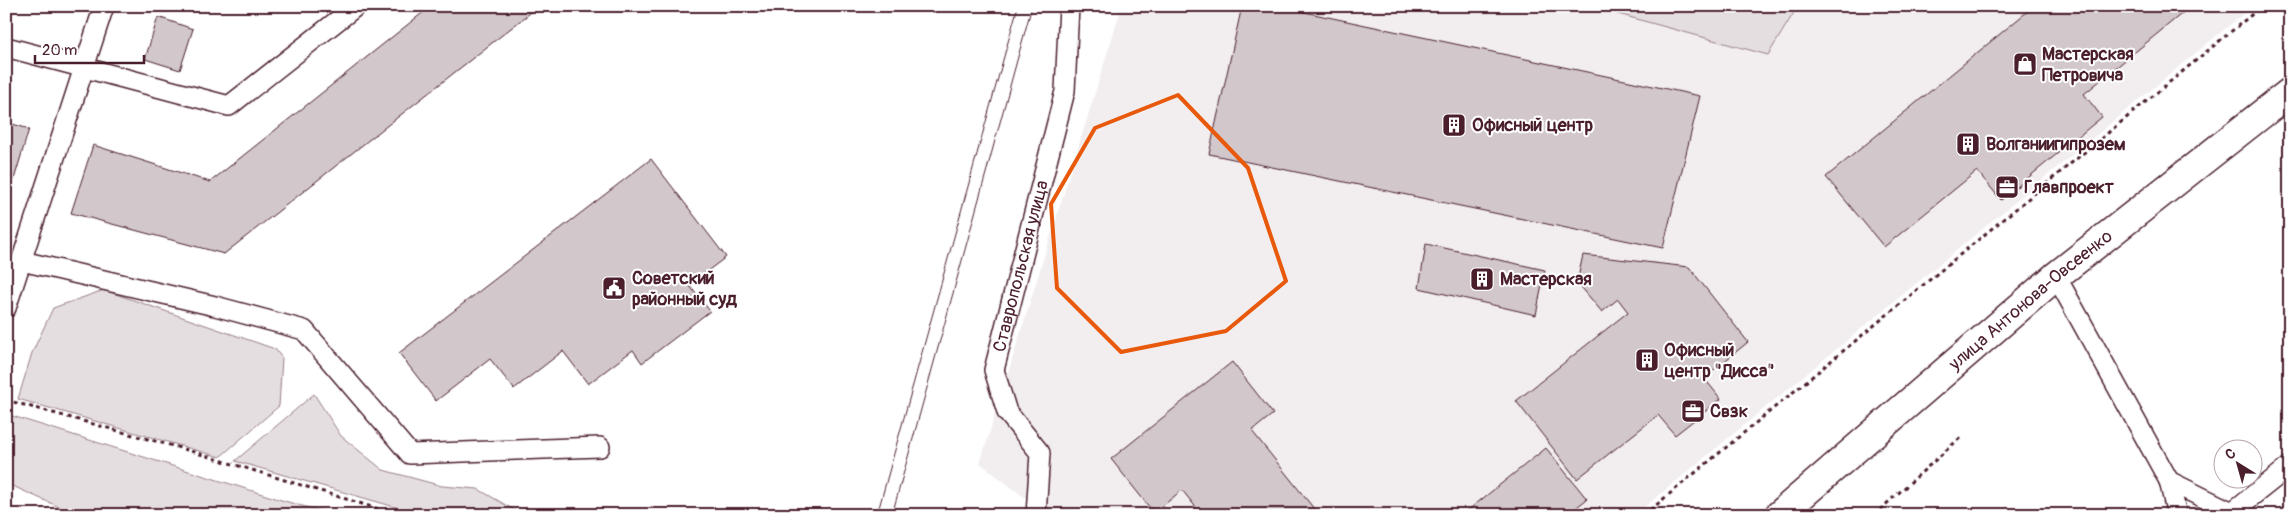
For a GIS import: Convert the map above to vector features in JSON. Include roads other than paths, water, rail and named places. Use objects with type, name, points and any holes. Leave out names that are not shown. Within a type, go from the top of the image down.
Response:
[{"type":"main road","name":"улица Антонова-Овсеенко","points":[[1779,515],[2056,276],[2290,92]]},
{"type":"lane","points":[[6,308],[104,6]]},
{"type":"lane","points":[[6,48],[229,106],[356,6]]},
{"type":"lane","name":"Ставропольская улица","points":[[1036,515],[1040,453],[1007,412],[994,370],[1065,91],[1069,6]]},
{"type":"lane","points":[[22,261],[205,304],[304,330],[410,454],[600,447]]},
{"type":"lane","points":[[2056,276],[2170,481],[2177,515]]},
{"type":"lane","points":[[2170,481],[2232,512],[2290,466]]},
{"type":"tram line","points":[[877,515],[1018,6]]},
{"type":"tram line","points":[[892,515],[1032,6]]},
{"type":"place","name":"Мастерская Петровича","points":[[2025,64]]},
{"type":"place","name":"Офисный центр","points":[[1454,125]]},
{"type":"place","name":"Волганиигипрозем","points":[[1968,144]]},
{"type":"place","name":"Главпроект","points":[[2007,187]]},
{"type":"place","name":"Мастерская","points":[[1482,279]]},
{"type":"place","name":"Советский районный суд","points":[[614,288]]},
{"type":"place","name":"Офисный центр \"Дисса\"","points":[[1647,360]]},
{"type":"place","name":"Свзк","points":[[1693,411]]}]
